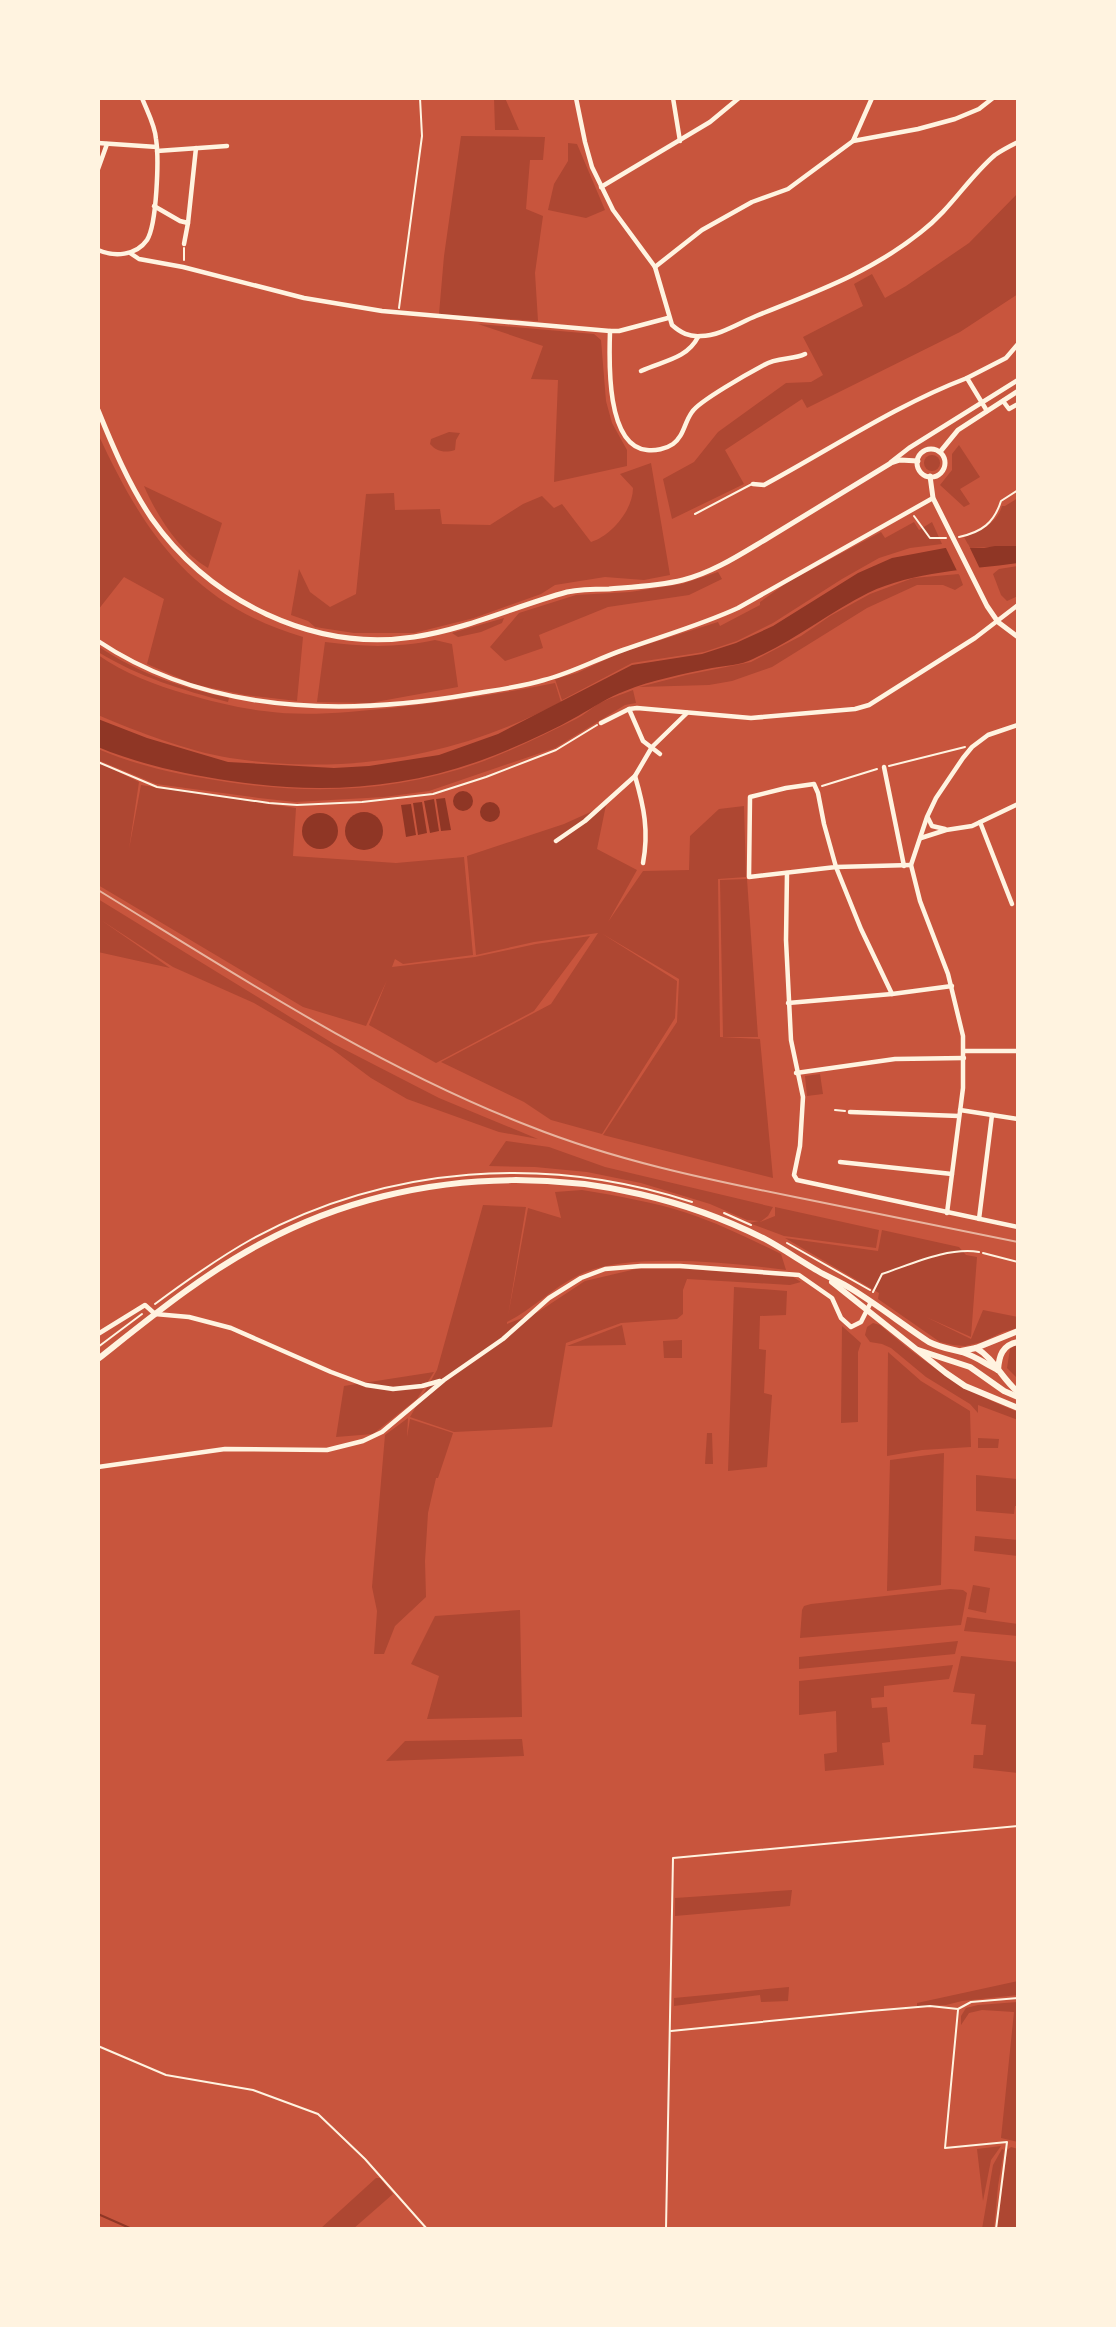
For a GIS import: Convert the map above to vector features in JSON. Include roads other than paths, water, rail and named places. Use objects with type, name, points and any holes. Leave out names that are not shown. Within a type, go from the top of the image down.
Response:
[{"type":"main road","points":[[98,1359],[149,1309],[228,1262],[304,1223],[386,1195],[434,1186],[496,1180],[560,1181],[616,1189],[704,1213],[765,1239],[871,1302],[929,1342],[942,1348],[960,1351],[998,1370]]},
{"type":"main road","points":[[820,1272],[913,1348],[965,1386],[1018,1408]]},
{"type":"main road","points":[[960,1351],[976,1348],[1018,1331]]},
{"type":"main road","points":[[998,1370],[1002,1350],[1010,1343],[1018,1342]]},
{"type":"main road","points":[[913,1348],[971,1367],[1004,1391],[1018,1394]]},
{"type":"main road","points":[[976,1348],[986,1353],[1018,1394]]},
{"type":"street","points":[[98,250],[114,255],[130,253],[147,240],[157,182],[157,149],[155,132],[142,98]]},
{"type":"street","points":[[576,98],[584,142],[601,187],[613,210],[655,267],[668,318],[679,331],[698,337],[716,333],[827,289],[895,252],[943,214],[997,153],[1018,142]]},
{"type":"street","points":[[673,98],[680,141]]},
{"type":"street","points":[[601,187],[680,141],[739,98]]},
{"type":"street","points":[[853,141],[872,98]]},
{"type":"street","points":[[655,267],[702,230],[752,202],[788,189],[853,141],[955,119],[979,109],[993,98]]},
{"type":"street","points":[[98,143],[157,149],[227,146]]},
{"type":"street","points":[[98,169],[107,144]]},
{"type":"street","points":[[184,244],[196,148]]},
{"type":"street","points":[[154,206],[188,223]]},
{"type":"street","points":[[130,253],[139,259],[183,267],[304,298],[398,312],[610,331],[630,329],[668,318]]},
{"type":"street","points":[[610,331],[611,381],[619,427],[632,445],[644,450],[660,449],[673,444],[681,436],[694,409],[764,365],[776,359],[805,354]]},
{"type":"street","points":[[641,371],[692,349],[698,337]]},
{"type":"street","points":[[753,484],[764,485],[915,401],[1006,358],[1018,344]]},
{"type":"street","points":[[967,378],[988,411]]},
{"type":"street","points":[[98,410],[137,496],[169,541],[217,586],[279,621],[335,636],[400,639],[477,622],[570,592],[656,585],[704,573],[891,463],[909,447],[983,404],[1018,380]]},
{"type":"street","points":[[940,452],[958,430],[1018,391]]},
{"type":"street","points":[[1003,401],[1009,410],[1018,404]]},
{"type":"street","points":[[935,449],[940,452],[945,458],[945,467],[939,474],[930,476],[920,470],[918,461],[926,450],[935,449]]},
{"type":"street","points":[[891,463],[900,460],[918,461]]},
{"type":"street","points":[[930,476],[933,498],[978,588],[998,622],[1018,637]]},
{"type":"street","points":[[98,641],[158,675],[220,693],[278,704],[372,707],[514,687],[576,671],[620,651],[738,608],[933,498]]},
{"type":"street","points":[[601,723],[629,709],[751,718],[855,709],[869,705],[998,622],[1018,605]]},
{"type":"street","points":[[629,709],[643,741],[660,754]]},
{"type":"street","points":[[556,841],[585,821],[635,776],[652,747],[688,713]]},
{"type":"street","points":[[947,1213],[960,1113],[964,1036],[952,986],[919,901],[911,865],[927,817],[945,783],[972,747],[988,735],[1018,725]]},
{"type":"street","points":[[884,767],[904,866]]},
{"type":"street","points":[[635,776],[647,828],[643,863]]},
{"type":"street","points":[[892,994],[861,929],[836,867],[814,784],[750,797],[749,877],[836,867],[911,865]]},
{"type":"street","points":[[921,838],[946,830],[966,828],[1018,804]]},
{"type":"street","points":[[927,817],[932,826],[946,830]]},
{"type":"street","points":[[980,822],[1012,904]]},
{"type":"street","points":[[787,873],[788,1003],[796,1073],[803,1097],[803,1119],[794,1175],[797,1180],[1018,1227]]},
{"type":"street","points":[[788,1003],[952,986]]},
{"type":"street","points":[[964,1051],[1018,1051]]},
{"type":"street","points":[[796,1073],[895,1059],[964,1058]]},
{"type":"street","points":[[850,1112],[960,1113],[1018,1119]]},
{"type":"street","points":[[979,1219],[992,1115]]},
{"type":"street","points":[[840,1162],[952,1174]]},
{"type":"street","points":[[98,1467],[225,1449],[327,1450],[345,1447],[382,1432],[444,1380],[503,1339],[549,1298],[566,1286],[605,1269],[664,1266],[799,1275],[832,1298],[841,1318],[851,1327],[858,1325],[871,1302]]},
{"type":"street","points":[[98,1334],[149,1309],[231,1328],[331,1373],[379,1388],[407,1388],[444,1380]]},
{"type":"lane","points":[[695,514],[753,484]]},
{"type":"lane","points":[[873,1292],[883,1274],[949,1253],[966,1250],[979,1252]]},
{"type":"waterway","points":[[98,2214],[132,2229]]},
{"type":"railway","points":[[98,890],[255,987],[362,1048],[416,1076],[529,1126],[594,1149],[694,1176],[1018,1242]]}]
